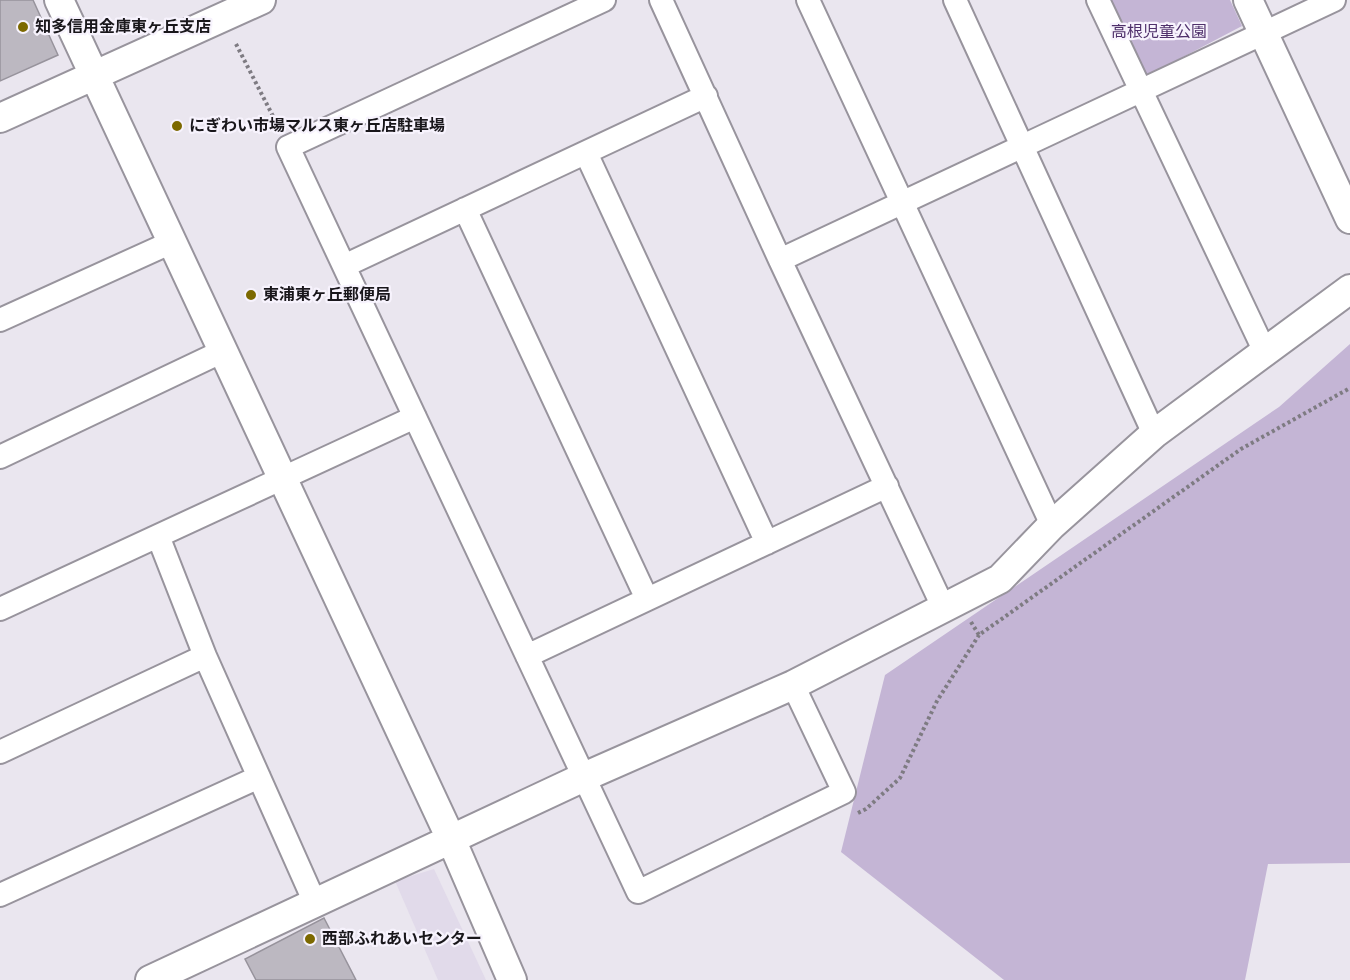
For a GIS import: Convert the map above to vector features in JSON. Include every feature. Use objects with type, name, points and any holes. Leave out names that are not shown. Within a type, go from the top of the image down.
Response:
[{"type":"street","points":[[59,0],[450,839],[512,980]]},
{"type":"street","points":[[0,118],[261,0]]},
{"type":"street","points":[[604,0],[288,147],[638,892],[844,792],[793,685]]},
{"type":"street","points":[[661,0],[887,486],[951,605]]},
{"type":"street","points":[[808,0],[1052,525]]},
{"type":"street","points":[[955,0],[1154,434]]},
{"type":"street","points":[[1098,0],[1265,352]]},
{"type":"street","points":[[1248,0],[1350,219]]},
{"type":"street","points":[[780,260],[1334,0]]},
{"type":"street","points":[[344,266],[706,96]]},
{"type":"street","points":[[586,153],[767,543]]},
{"type":"street","points":[[465,209],[647,599]]},
{"type":"street","points":[[0,320],[172,242]]},
{"type":"street","points":[[150,980],[584,777],[793,685],[1000,579],[1052,525],[1154,434],[1350,289]]},
{"type":"street","points":[[0,457],[223,351]]},
{"type":"street","points":[[0,609],[415,417]]},
{"type":"street","points":[[527,656],[887,486]]},
{"type":"street","points":[[158,536],[205,656],[315,903]]},
{"type":"street","points":[[0,752],[205,656]]},
{"type":"street","points":[[0,896],[260,777]]},
{"type":"path","points":[[236,44],[288,147]]},
{"type":"path","points":[[844,792],[855,814],[866,809],[900,778],[938,701],[979,635],[1241,449],[1350,388]]},
{"type":"path","points":[[951,605],[979,635]]},
{"type":"shaded area","points":[[434,869],[486,980],[438,980],[395,881]]},
{"type":"green space","name":"高根児童公園","points":[[1106,0],[1230,0],[1242,26],[1145,77]]},
{"type":"green space","points":[[1350,344],[1350,863],[1268,864],[1245,980],[1004,980],[841,852],[885,675],[1279,407]]},
{"type":"building","name":"知多信用金庫東ヶ丘支店","points":[[0,0],[33,0],[58,55],[0,81]]},
{"type":"building","name":"西部ふれあいセンター","points":[[324,918],[356,980],[256,980],[245,959]]},
{"type":"place","name":"知多信用金庫東ヶ丘支店","points":[[23,27]]},
{"type":"place","name":"にぎわい市場マルス東ヶ丘店駐車場","points":[[177,126]]},
{"type":"place","name":"東浦東ヶ丘郵便局","points":[[251,295]]},
{"type":"place","name":"西部ふれあいセンター","points":[[310,939]]}]
